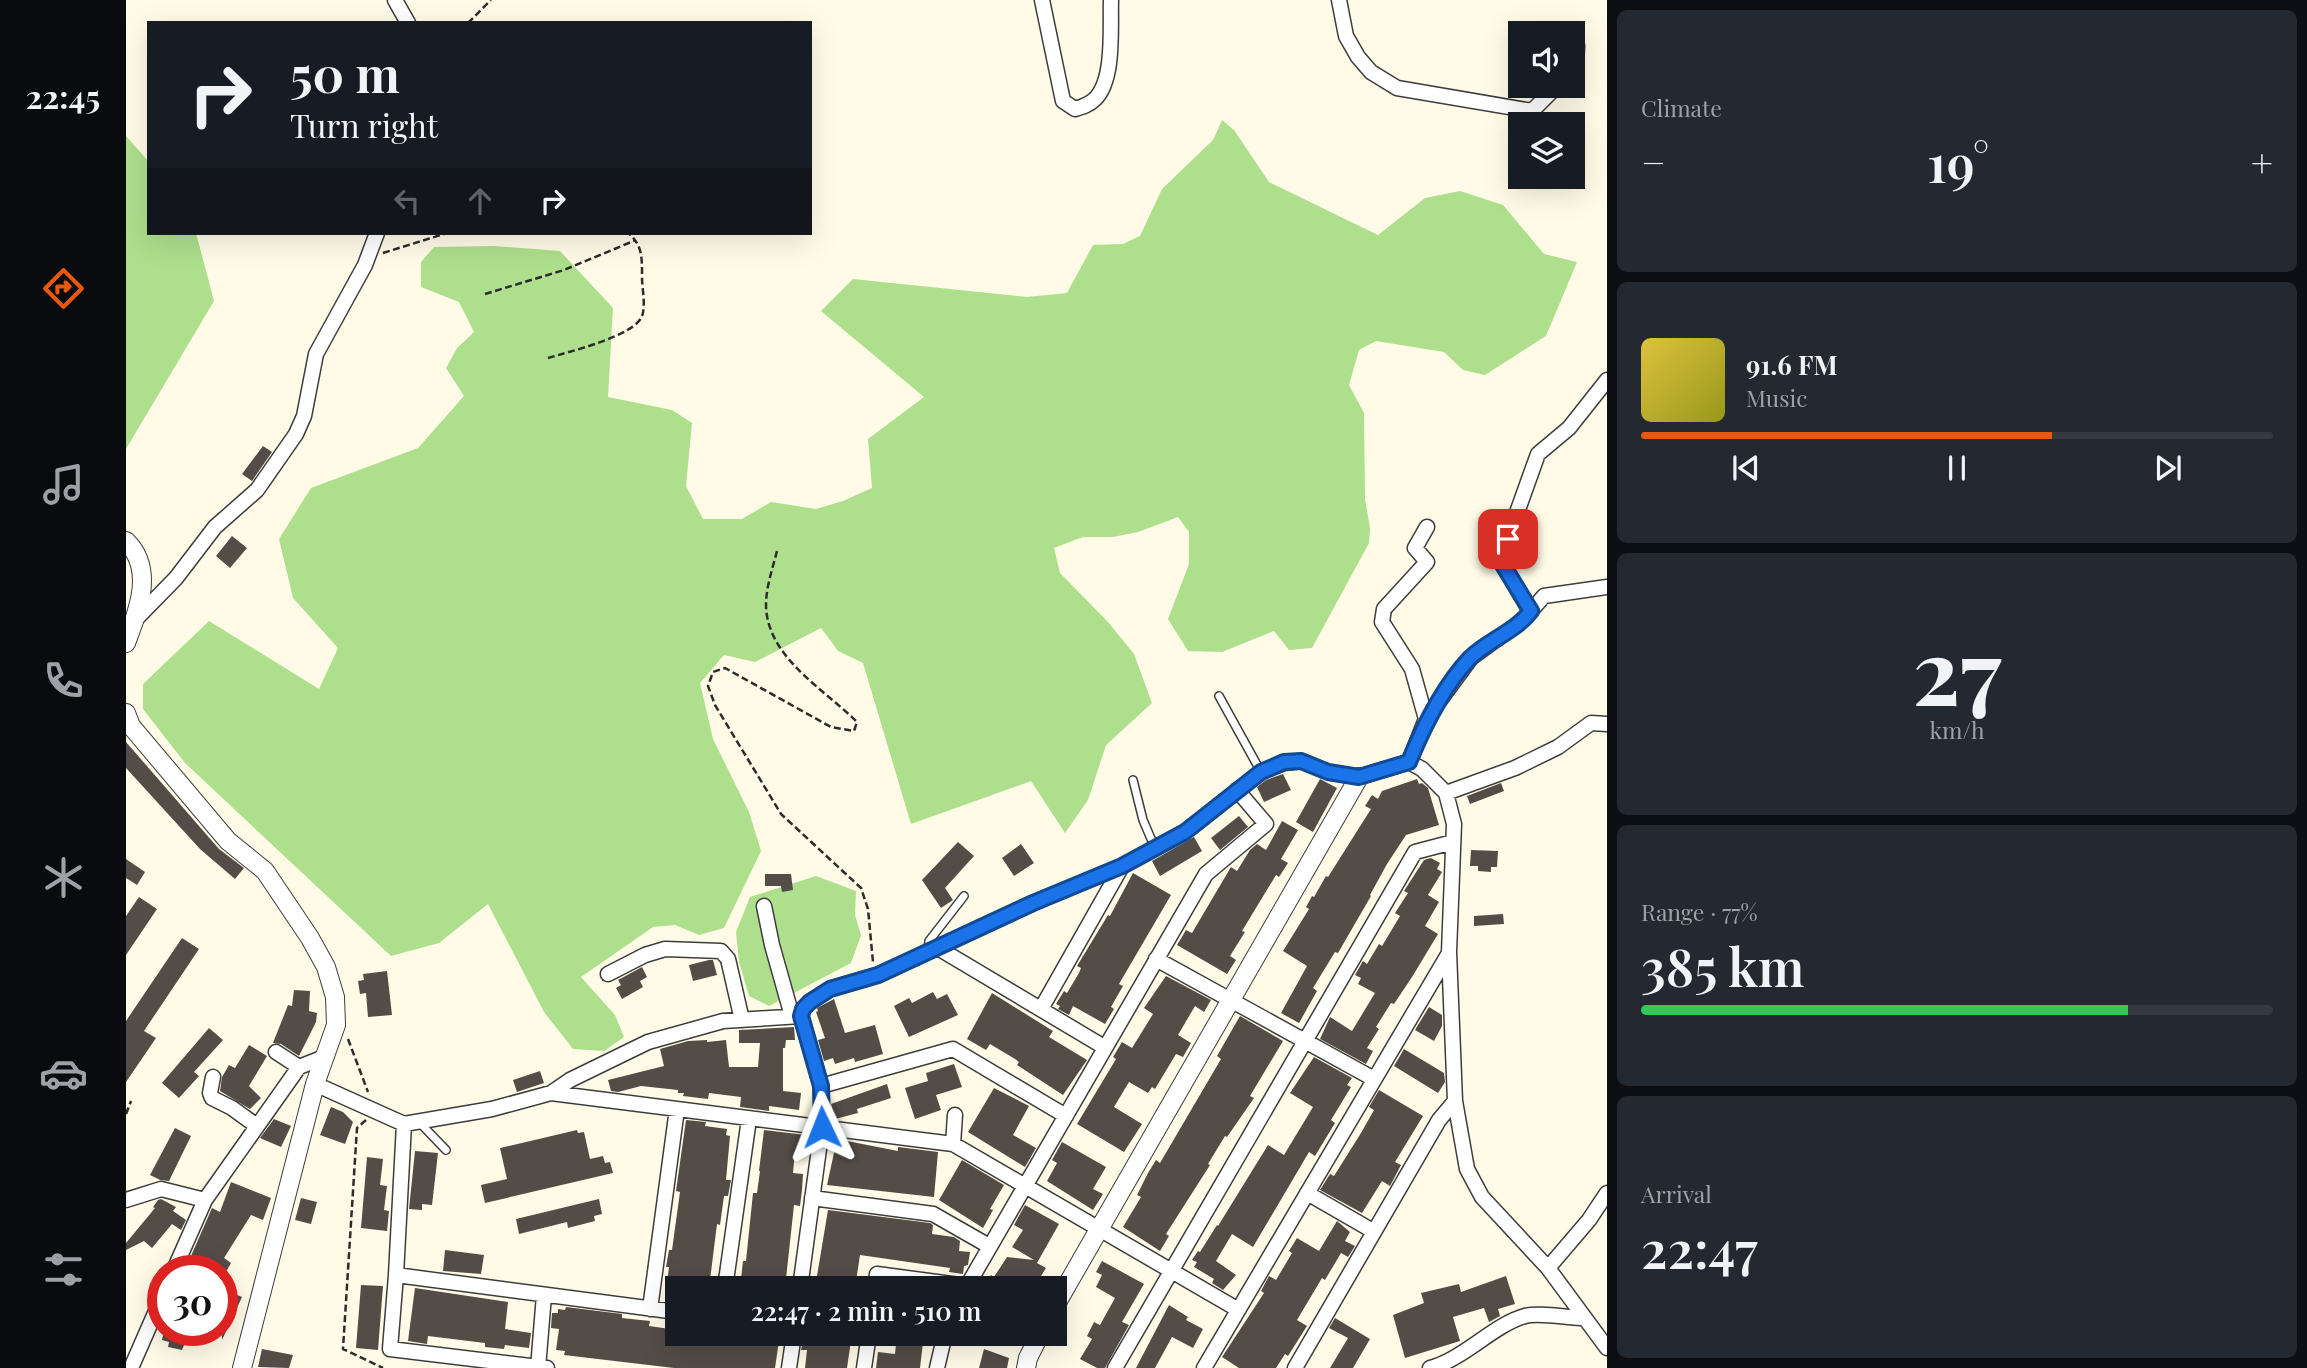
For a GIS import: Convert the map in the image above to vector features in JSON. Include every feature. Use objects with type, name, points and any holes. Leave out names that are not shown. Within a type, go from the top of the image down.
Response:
[{"type":"street","points":[[396,0],[407,21]]},
{"type":"street","points":[[1042,0],[1063,101],[1075,109],[1088,105],[1097,97],[1108,76],[1111,0]]},
{"type":"street","points":[[1339,0],[1346,36],[1357,57],[1371,72],[1397,88],[1532,111],[1545,98]]},
{"type":"street","points":[[134,622],[176,578],[215,527],[257,490],[296,434],[304,416],[316,354],[368,259],[376,235]]},
{"type":"street","points":[[1531,611],[1500,560],[1538,454],[1569,428],[1607,380]]},
{"type":"street","points":[[1426,719],[1412,669],[1382,622],[1384,609],[1427,562],[1415,548],[1427,527]]},
{"type":"street","points":[[126,541],[137,553],[142,570],[142,591],[126,643]]},
{"type":"street","points":[[1409,762],[1426,719],[1471,658],[1523,620],[1544,596],[1607,587]]},
{"type":"street","points":[[126,713],[131,726],[228,841],[265,871],[299,920],[326,967],[335,997],[336,1024],[322,1058],[242,1368]]},
{"type":"street","points":[[1446,793],[1515,768],[1558,747],[1591,723],[1607,724]]},
{"type":"street","points":[[315,1084],[376,1112],[412,1123],[492,1109],[551,1093],[570,1080],[648,1042],[723,1021],[796,1016],[810,1002],[830,989],[878,975],[1033,903],[1122,866],[1185,832],[1261,772],[1284,762],[1301,761],[1328,772],[1359,777],[1409,762],[1422,769],[1446,793],[1454,824],[1449,953],[1455,1101],[1467,1169],[1482,1197],[1548,1268],[1607,1348]]},
{"type":"street","points":[[1067,1285],[1359,777]]},
{"type":"street","points":[[973,1276],[1206,874],[1266,824],[1237,790]]},
{"type":"street","points":[[1115,1368],[1415,852],[1453,842]]},
{"type":"street","points":[[1041,1009],[1122,866]]},
{"type":"street","points":[[764,906],[772,945],[821,1086],[822,1127],[802,1276]]},
{"type":"street","points":[[608,974],[665,949],[721,951],[728,959],[742,1020]]},
{"type":"street","points":[[933,951],[1041,1009],[1104,1047]]},
{"type":"street","points":[[1204,1368],[1449,953]]},
{"type":"street","points":[[1156,958],[1374,1079]]},
{"type":"street","points":[[821,1086],[953,1049],[1066,1116]]},
{"type":"street","points":[[276,1052],[299,1067]]},
{"type":"street","points":[[181,1255],[205,1200],[299,1067],[322,1058]]},
{"type":"street","points":[[213,1077],[210,1093],[212,1098],[257,1126]]},
{"type":"street","points":[[551,1093],[953,1144],[1237,1309]]},
{"type":"street","points":[[1295,1368],[1439,1120],[1455,1101]]},
{"type":"street","points":[[650,1308],[677,1109]]},
{"type":"street","points":[[953,1144],[955,1115]]},
{"type":"street","points":[[727,1276],[749,1119]]},
{"type":"street","points":[[412,1123],[390,1349],[541,1368],[544,1295]]},
{"type":"street","points":[[126,1200],[161,1189],[205,1200]]},
{"type":"street","points":[[1307,1193],[1373,1231]]},
{"type":"street","points":[[1548,1268],[1589,1220],[1607,1193]]},
{"type":"street","points":[[812,1198],[933,1214],[989,1246]]},
{"type":"street","points":[[396,1275],[665,1310]]},
{"type":"street","points":[[1433,1368],[1528,1315],[1585,1318]]},
{"type":"street","points":[[130,1367],[147,1330]]},
{"type":"street","points":[[789,1368],[792,1346]]},
{"type":"street","points":[[864,1368],[867,1346]]},
{"type":"street","points":[[937,1368],[942,1346]]},
{"type":"street","points":[[1026,1368],[1034,1346]]},
{"type":"lane","points":[[1219,696],[1261,772]]},
{"type":"lane","points":[[1133,780],[1143,820],[1155,848]]},
{"type":"lane","points":[[933,951],[929,941],[964,896]]},
{"type":"lane","points":[[412,1123],[446,1150]]},
{"type":"path","points":[[470,21],[491,0]]},
{"type":"path","points":[[368,259],[440,235]]},
{"type":"path","points":[[548,358],[604,340],[635,326],[642,316],[642,256],[637,240],[631,235]]},
{"type":"path","points":[[485,294],[564,270],[637,240]]},
{"type":"path","points":[[777,551],[766,614],[773,638],[790,660],[857,722],[854,731],[831,727],[725,668],[713,672],[708,686],[715,705],[781,814],[861,888],[868,909],[873,962]]},
{"type":"path","points":[[336,1024],[350,1042],[376,1112],[358,1128],[343,1349],[383,1368]]},
{"type":"path","points":[[126,1114],[131,1101]]},
{"type":"green space","points":[[1222,120],[1234,130],[1269,182],[1378,235],[1425,198],[1460,191],[1503,205],[1544,254],[1577,262],[1546,336],[1485,375],[1463,370],[1444,352],[1376,341],[1359,350],[1349,385],[1364,413],[1365,499],[1370,528],[1369,543],[1312,648],[1289,650],[1274,631],[1222,652],[1188,651],[1168,619],[1189,564],[1189,532],[1178,517],[1138,532],[1113,537],[1083,537],[1054,548],[1060,573],[1108,622],[1134,654],[1152,703],[1106,745],[1088,800],[1065,833],[1031,781],[911,824],[863,663],[838,651],[821,628],[755,662],[724,655],[700,683],[713,739],[749,812],[761,851],[724,928],[699,935],[675,925],[653,927],[581,977],[615,1015],[624,1037],[604,1051],[573,1049],[544,1012],[488,904],[439,943],[391,956],[185,763],[143,709],[143,684],[209,621],[319,689],[338,648],[293,598],[279,539],[311,488],[418,448],[464,396],[446,368],[457,348],[474,332],[459,302],[421,287],[421,262],[434,247],[494,246],[560,251],[613,308],[608,397],[672,410],[692,423],[686,486],[703,519],[742,519],[771,502],[816,509],[872,488],[868,439],[924,397],[821,311],[853,279],[1027,297],[1067,293],[1093,245],[1123,244],[1140,236],[1162,189],[1213,140]]},
{"type":"green space","points":[[126,136],[147,160],[147,235],[197,235],[214,301],[126,449]]},
{"type":"green space","points":[[816,876],[856,891],[855,915],[861,935],[851,963],[769,1006],[749,996],[739,962],[736,932],[750,897]]},
{"type":"building","points":[[263,446],[272,452],[252,481],[242,474]]},
{"type":"building","points":[[232,536],[247,548],[230,568],[216,556]]},
{"type":"building","points":[[126,742],[219,849],[244,868],[235,879],[200,849],[126,768]]},
{"type":"building","points":[[1283,774],[1291,790],[1264,802],[1257,787],[1266,780]]},
{"type":"building","points":[[1320,779],[1337,788],[1313,832],[1296,822]]},
{"type":"building","points":[[1417,779],[1419,784],[1422,783],[1428,788],[1439,825],[1406,835],[1338,953],[1335,952],[1313,988],[1317,991],[1299,1023],[1281,1013],[1307,966],[1283,951],[1309,909],[1306,907],[1312,896],[1314,897],[1326,876],[1328,877],[1371,809],[1365,806],[1372,795],[1378,799],[1382,791]]},
{"type":"building","points":[[1501,783],[1504,791],[1470,804],[1467,796]]},
{"type":"building","points":[[1239,816],[1248,827],[1220,850],[1211,838]]},
{"type":"building","points":[[1282,821],[1298,830],[1281,859],[1288,863],[1279,877],[1276,875],[1242,931],[1245,932],[1230,956],[1236,960],[1227,974],[1177,945],[1186,930],[1192,933],[1231,867],[1237,871],[1257,844],[1266,850]]},
{"type":"building","points":[[1194,837],[1202,851],[1160,876],[1152,861]]},
{"type":"building","points":[[958,842],[974,856],[945,888],[953,900],[941,908],[922,880]]},
{"type":"building","points":[[1021,844],[1034,863],[1014,876],[1002,858]]},
{"type":"building","points":[[1471,850],[1498,851],[1497,867],[1491,867],[1491,872],[1478,871],[1478,866],[1470,866]]},
{"type":"building","points":[[1431,858],[1440,863],[1437,869],[1442,872],[1428,895],[1439,902],[1425,926],[1438,934],[1394,1004],[1391,1003],[1376,1027],[1379,1029],[1367,1048],[1373,1051],[1366,1064],[1320,1039],[1330,1017],[1352,1031],[1375,993],[1358,984],[1361,978],[1355,975],[1363,961],[1367,964],[1379,944],[1382,946],[1400,916],[1395,913],[1408,893],[1404,891],[1424,860]]},
{"type":"building","points":[[126,859],[145,872],[137,885],[126,878]]},
{"type":"building","points":[[1133,873],[1171,895],[1119,984],[1123,986],[1105,1024],[1073,1006],[1069,1015],[1058,1009],[1060,1006],[1056,1004],[1064,991],[1067,993],[1079,973],[1081,968],[1077,966],[1108,915],[1110,916]]},
{"type":"building","points":[[765,874],[791,874],[793,890],[782,892],[781,886],[765,886]]},
{"type":"building","points":[[139,897],[157,909],[126,955],[126,916]]},
{"type":"building","points":[[1503,914],[1504,924],[1474,926],[1474,916]]},
{"type":"building","points":[[182,938],[199,949],[144,1031],[156,1038],[126,1082],[126,1021]]},
{"type":"building","points":[[713,960],[717,975],[693,981],[689,965]]},
{"type":"building","points":[[642,967],[647,977],[640,981],[643,987],[622,999],[616,988],[621,985],[618,980]]},
{"type":"building","points":[[387,971],[392,1015],[368,1017],[366,993],[360,994],[358,981],[364,980],[363,974]]},
{"type":"building","points":[[1166,976],[1211,1000],[1204,1012],[1195,1006],[1178,1035],[1191,1043],[1183,1057],[1176,1054],[1155,1089],[1152,1087],[1148,1093],[1129,1082],[1114,1107],[1142,1124],[1124,1152],[1077,1124],[1116,1059],[1113,1057],[1122,1042],[1132,1048],[1153,1014],[1144,1008]]},
{"type":"building","points":[[294,990],[310,991],[309,1011],[317,1013],[316,1022],[299,1056],[281,1044],[273,1043],[288,1005],[292,1006]]},
{"type":"building","points":[[933,992],[937,999],[947,994],[958,1015],[909,1037],[894,1006],[909,998],[912,1003]]},
{"type":"building","points":[[992,993],[1053,1031],[1049,1037],[1087,1060],[1063,1095],[990,1044],[986,1050],[967,1039]]},
{"type":"building","points":[[834,999],[845,1033],[875,1025],[883,1054],[855,1062],[854,1058],[835,1064],[833,1058],[824,1061],[818,1040],[825,1038],[816,1012],[817,1008]]},
{"type":"building","points":[[1429,1007],[1442,1015],[1442,1026],[1434,1041],[1415,1030]]},
{"type":"building","points":[[1240,1016],[1283,1041],[1250,1096],[1254,1098],[1227,1137],[1225,1136],[1208,1164],[1210,1165],[1166,1234],[1169,1236],[1160,1251],[1123,1227],[1141,1197],[1137,1195],[1148,1173],[1156,1160],[1160,1163],[1221,1059],[1217,1056]]},
{"type":"building","points":[[794,1027],[795,1040],[786,1040],[783,1048],[783,1091],[801,1093],[799,1110],[769,1106],[769,1111],[740,1107],[741,1097],[709,1093],[708,1099],[683,1096],[684,1093],[678,1093],[678,1090],[641,1086],[618,1092],[611,1091],[608,1080],[664,1066],[660,1049],[688,1041],[726,1040],[729,1067],[758,1067],[760,1043],[739,1043],[739,1030]]},
{"type":"building","points":[[209,1028],[223,1040],[194,1072],[199,1076],[179,1098],[162,1083]]},
{"type":"building","points":[[249,1045],[267,1056],[249,1086],[261,1098],[250,1109],[220,1091],[222,1077],[229,1065],[235,1068]]},
{"type":"building","points":[[1404,1049],[1444,1073],[1445,1082],[1438,1093],[1394,1066]]},
{"type":"building","points":[[1314,1057],[1352,1078],[1347,1085],[1351,1087],[1331,1120],[1335,1123],[1315,1156],[1309,1152],[1253,1247],[1232,1234],[1216,1261],[1236,1275],[1223,1290],[1212,1283],[1214,1279],[1194,1267],[1197,1262],[1192,1260],[1218,1226],[1268,1145],[1284,1155],[1313,1107],[1290,1093]]},
{"type":"building","points":[[954,1064],[962,1087],[936,1095],[941,1110],[915,1119],[905,1088],[928,1081],[926,1073]]},
{"type":"building","points":[[540,1071],[544,1083],[517,1092],[513,1080]]},
{"type":"building","points":[[887,1084],[891,1098],[857,1109],[858,1113],[835,1119],[831,1104]]},
{"type":"building","points":[[994,1088],[1029,1106],[1013,1135],[1036,1148],[1025,1167],[968,1132]]},
{"type":"building","points":[[1379,1090],[1423,1116],[1395,1162],[1401,1165],[1390,1186],[1382,1181],[1362,1213],[1320,1190],[1330,1174],[1334,1176],[1361,1133],[1374,1110],[1369,1107]]},
{"type":"building","points":[[331,1107],[343,1112],[353,1122],[345,1144],[320,1135]]},
{"type":"building","points":[[274,1119],[291,1126],[281,1147],[260,1138]]},
{"type":"building","points":[[686,1120],[706,1122],[705,1126],[727,1129],[726,1135],[730,1136],[726,1180],[731,1180],[728,1196],[724,1196],[720,1225],[717,1224],[710,1276],[668,1276],[669,1267],[666,1267],[669,1250],[672,1250],[680,1192],[676,1191]]},
{"type":"building","points":[[175,1128],[191,1136],[169,1181],[160,1180],[150,1175]]},
{"type":"building","points":[[577,1130],[578,1133],[584,1132],[590,1159],[603,1156],[605,1163],[610,1162],[613,1173],[485,1203],[481,1185],[507,1179],[500,1148]]},
{"type":"building","points":[[764,1130],[806,1135],[806,1139],[811,1139],[809,1152],[795,1151],[793,1173],[803,1174],[802,1190],[800,1206],[794,1205],[786,1276],[741,1276],[743,1261],[746,1261],[753,1193],[757,1193]]},
{"type":"building","points":[[837,1139],[898,1151],[898,1147],[938,1152],[934,1197],[827,1185]]},
{"type":"building","points":[[1062,1142],[1106,1167],[1093,1189],[1103,1194],[1093,1210],[1047,1181],[1057,1163],[1052,1160]]},
{"type":"building","points":[[415,1151],[438,1153],[432,1205],[422,1204],[422,1210],[409,1209]]},
{"type":"building","points":[[367,1157],[383,1159],[380,1185],[387,1186],[384,1210],[389,1211],[387,1231],[361,1228]]},
{"type":"building","points":[[962,1160],[1004,1185],[983,1228],[939,1200]]},
{"type":"building","points":[[231,1182],[271,1198],[263,1220],[251,1215],[226,1255],[191,1255],[212,1208],[220,1212]]},
{"type":"building","points":[[301,1198],[317,1202],[311,1224],[295,1220]]},
{"type":"building","points":[[161,1199],[176,1207],[173,1211],[186,1220],[181,1230],[172,1224],[152,1248],[144,1241],[126,1250],[126,1243]]},
{"type":"building","points":[[599,1199],[602,1214],[594,1216],[595,1221],[568,1228],[567,1222],[519,1234],[516,1219]]},
{"type":"building","points":[[1025,1205],[1059,1224],[1037,1263],[1046,1268],[1041,1276],[995,1276],[1007,1257],[1034,1260],[1012,1247],[1023,1230],[1014,1225]]},
{"type":"building","points":[[828,1210],[930,1223],[933,1225],[932,1234],[954,1237],[960,1241],[959,1251],[970,1252],[963,1274],[949,1272],[950,1268],[860,1255],[857,1276],[817,1276]]},
{"type":"building","points":[[1337,1221],[1350,1232],[1345,1241],[1355,1246],[1348,1257],[1341,1253],[1325,1280],[1322,1278],[1297,1320],[1307,1326],[1288,1356],[1285,1354],[1276,1368],[1239,1368],[1222,1357],[1264,1293],[1261,1291],[1269,1276],[1276,1280],[1292,1253],[1289,1251],[1297,1238],[1319,1251]]},
{"type":"building","points":[[445,1250],[484,1255],[481,1274],[443,1271]]},
{"type":"building","points":[[1102,1261],[1144,1284],[1122,1322],[1129,1325],[1105,1368],[1097,1368],[1080,1359],[1092,1339],[1087,1336],[1094,1322],[1100,1325],[1115,1298],[1096,1287],[1102,1275],[1096,1272]]},
{"type":"building","points":[[1506,1276],[1515,1304],[1498,1309],[1500,1316],[1489,1322],[1484,1308],[1453,1317],[1460,1341],[1405,1358],[1393,1315],[1424,1303],[1421,1293],[1459,1284],[1461,1292]]},
{"type":"building","points":[[361,1285],[383,1286],[378,1350],[356,1348]]},
{"type":"building","points":[[415,1288],[508,1302],[505,1329],[531,1333],[529,1348],[505,1345],[504,1349],[485,1347],[485,1343],[428,1336],[427,1344],[408,1341]]},
{"type":"building","points":[[1169,1305],[1188,1317],[1186,1320],[1203,1329],[1193,1348],[1172,1337],[1155,1368],[1136,1368]]},
{"type":"building","points":[[566,1307],[622,1314],[622,1318],[650,1321],[649,1326],[665,1328],[665,1346],[778,1346],[775,1368],[674,1368],[564,1355],[565,1351],[556,1350],[559,1329],[551,1328],[552,1313],[558,1313],[558,1309],[565,1310]]},
{"type":"building","points":[[1335,1318],[1370,1339],[1353,1368],[1330,1368],[1348,1338],[1329,1328]]},
{"type":"building","points":[[168,1346],[184,1346],[182,1350]]},
{"type":"building","points":[[802,1346],[850,1346],[847,1368],[805,1368],[807,1350],[801,1350]]},
{"type":"building","points":[[896,1346],[923,1346],[920,1368],[876,1368],[878,1352],[895,1354]]},
{"type":"building","points":[[262,1349],[293,1355],[289,1368],[258,1367]]},
{"type":"building","points":[[984,1349],[1009,1358],[1007,1368],[979,1368]]},
{"type":"route","points":[[822,1127],[821,1086],[801,1016],[803,1009],[810,1002],[830,989],[878,975],[1033,903],[1122,866],[1185,832],[1261,772],[1284,762],[1301,761],[1328,772],[1359,777],[1409,762],[1426,719],[1471,658],[1523,620],[1531,611],[1500,560],[1508,539]]}]
